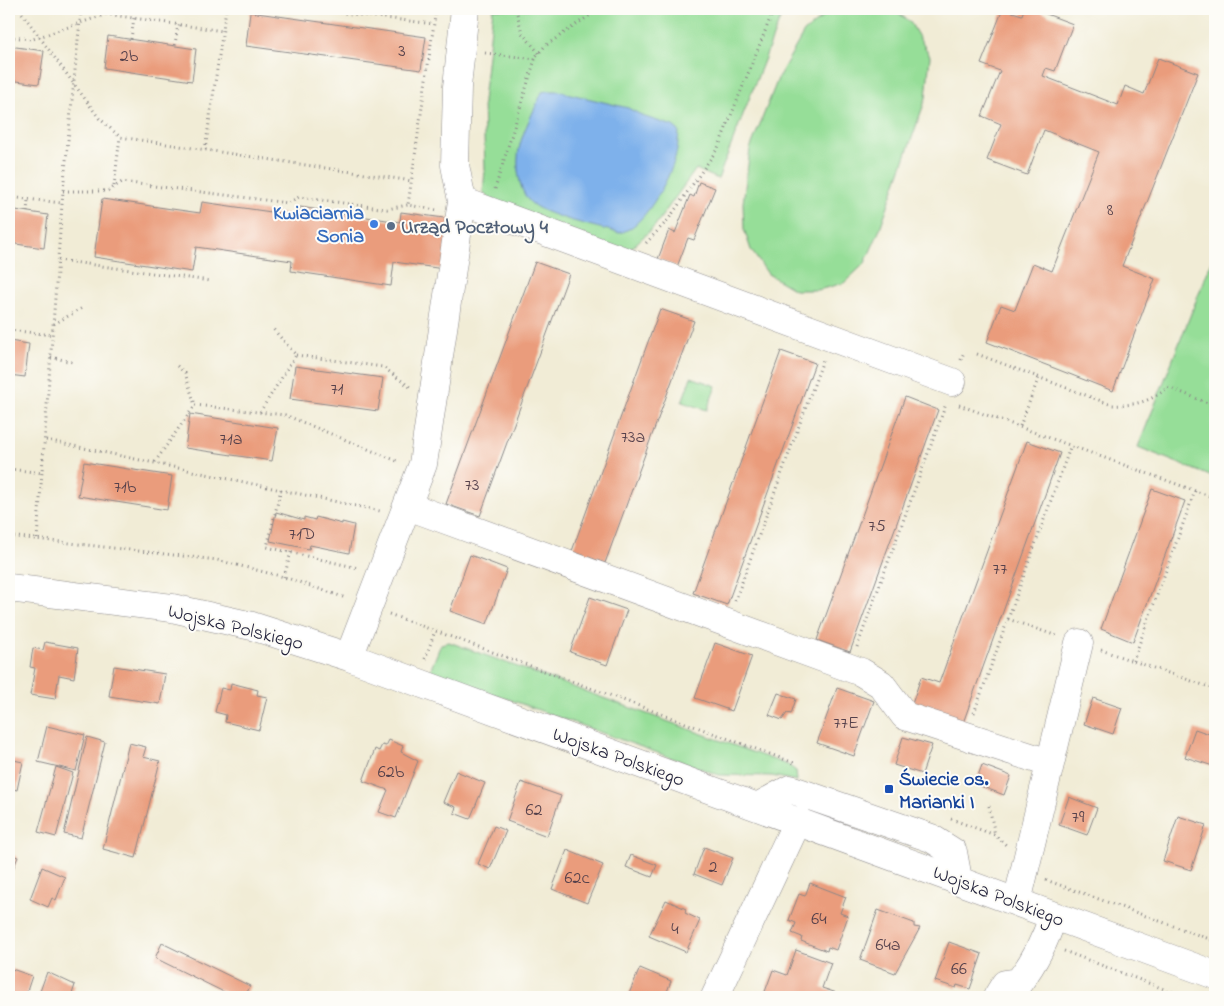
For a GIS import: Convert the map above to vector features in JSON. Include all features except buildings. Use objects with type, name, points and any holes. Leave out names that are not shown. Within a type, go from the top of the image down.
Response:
[{"type":"street","points":[[349,657],[368,606],[398,509],[423,464],[466,209],[455,155],[457,87],[465,9]]},
{"type":"street","points":[[466,209],[628,263],[952,382]]},
{"type":"street","points":[[398,509],[861,672],[881,684],[905,716],[1050,763]]},
{"type":"street","name":"Wojska Polskiego","points":[[9,588],[172,608],[252,626],[349,657],[798,820],[1215,976]]},
{"type":"street","points":[[1017,902],[1079,643]]},
{"type":"street","points":[[759,806],[790,789],[932,838],[953,852],[958,879]]},
{"type":"street","points":[[715,997],[798,820]]},
{"type":"street","points":[[996,997],[1005,984],[1019,982],[1033,964],[1045,942],[1053,916]]},
{"type":"path","points":[[19,9],[99,118],[120,137],[412,181]]},
{"type":"path","points":[[71,9],[223,31]]},
{"type":"path","points":[[205,150],[226,9]]},
{"type":"path","points":[[310,9],[434,24]]},
{"type":"path","points":[[408,205],[436,9]]},
{"type":"path","points":[[516,9],[522,33],[539,52]]},
{"type":"path","points":[[63,191],[108,191],[122,182],[288,203],[300,197],[387,209],[408,205],[443,211],[466,209],[478,198],[490,201],[502,170],[535,59],[539,52],[599,9]]},
{"type":"path","points":[[628,263],[668,220],[718,148],[774,9]]},
{"type":"path","points":[[37,539],[46,440],[62,203],[81,10]]},
{"type":"path","points":[[9,37],[33,39],[106,14]]},
{"type":"path","points":[[131,39],[134,18]]},
{"type":"path","points":[[174,45],[178,24]]},
{"type":"path","points":[[481,60],[483,45]]},
{"type":"path","points":[[482,53],[535,59]]},
{"type":"path","points":[[114,187],[120,137]]},
{"type":"path","points":[[9,197],[62,203]]},
{"type":"path","points":[[27,212],[28,200]]},
{"type":"path","points":[[58,260],[210,281]]},
{"type":"path","points":[[54,324],[84,308]]},
{"type":"path","points":[[273,329],[296,355],[383,367],[412,389]]},
{"type":"path","points":[[9,331],[53,335]]},
{"type":"path","points":[[978,354],[1112,405],[1131,406],[1149,400],[1168,387],[1215,406]]},
{"type":"path","points":[[260,412],[296,355]]},
{"type":"path","points":[[733,605],[825,355]]},
{"type":"path","points":[[51,357],[72,362]]},
{"type":"path","points":[[176,366],[185,373],[195,406]]},
{"type":"path","points":[[1020,426],[1039,377]]},
{"type":"path","points":[[856,650],[947,401],[952,382]]},
{"type":"path","points":[[195,406],[260,412],[298,420],[406,465]]},
{"type":"path","points":[[155,462],[195,406]]},
{"type":"path","points":[[46,440],[281,489],[398,509]]},
{"type":"path","points":[[966,736],[1071,445]]},
{"type":"path","points":[[9,469],[43,473]]},
{"type":"path","points":[[281,489],[267,547],[366,570]]},
{"type":"path","points":[[1133,661],[1195,491]]},
{"type":"path","points":[[9,536],[216,560],[284,577],[804,766]]},
{"type":"path","points":[[284,577],[291,552]]},
{"type":"path","points":[[1008,619],[1215,689]]},
{"type":"path","points":[[989,806],[995,836]]},
{"type":"path","points":[[950,819],[995,836],[1008,847],[1011,867],[1215,941]]},
{"type":"path","points":[[1045,942],[1074,956],[1185,997]]},
{"type":"green space","points":[[493,9],[784,9],[718,179],[696,169],[654,227],[627,252],[499,206],[483,193],[485,170],[483,101]]},
{"type":"green space","points":[[833,9],[893,9],[910,22],[930,56],[926,98],[878,234],[865,263],[844,283],[818,290],[795,290],[768,274],[751,250],[744,229],[743,203],[750,149],[779,76],[804,32]]},
{"type":"green space","points":[[1215,253],[1215,478],[1138,447]]},
{"type":"green space","points":[[691,377],[716,386],[707,410],[682,402]]},
{"type":"green space","points":[[449,642],[788,765],[796,771],[797,781],[772,776],[719,775],[430,671],[441,644]]},
{"type":"water","points":[[558,91],[628,108],[645,117],[673,126],[679,131],[675,158],[661,190],[646,213],[628,230],[619,233],[558,216],[536,206],[525,196],[519,176],[519,149],[526,127],[542,92]]},
{"type":"place","name":"Kwiaciarnia Sonia","points":[[374,224]]},
{"type":"place","name":"Urząd Pocztowy 4","points":[[391,226]]},
{"type":"place","name":"Świecie os. Marianki I","points":[[889,789]]}]
